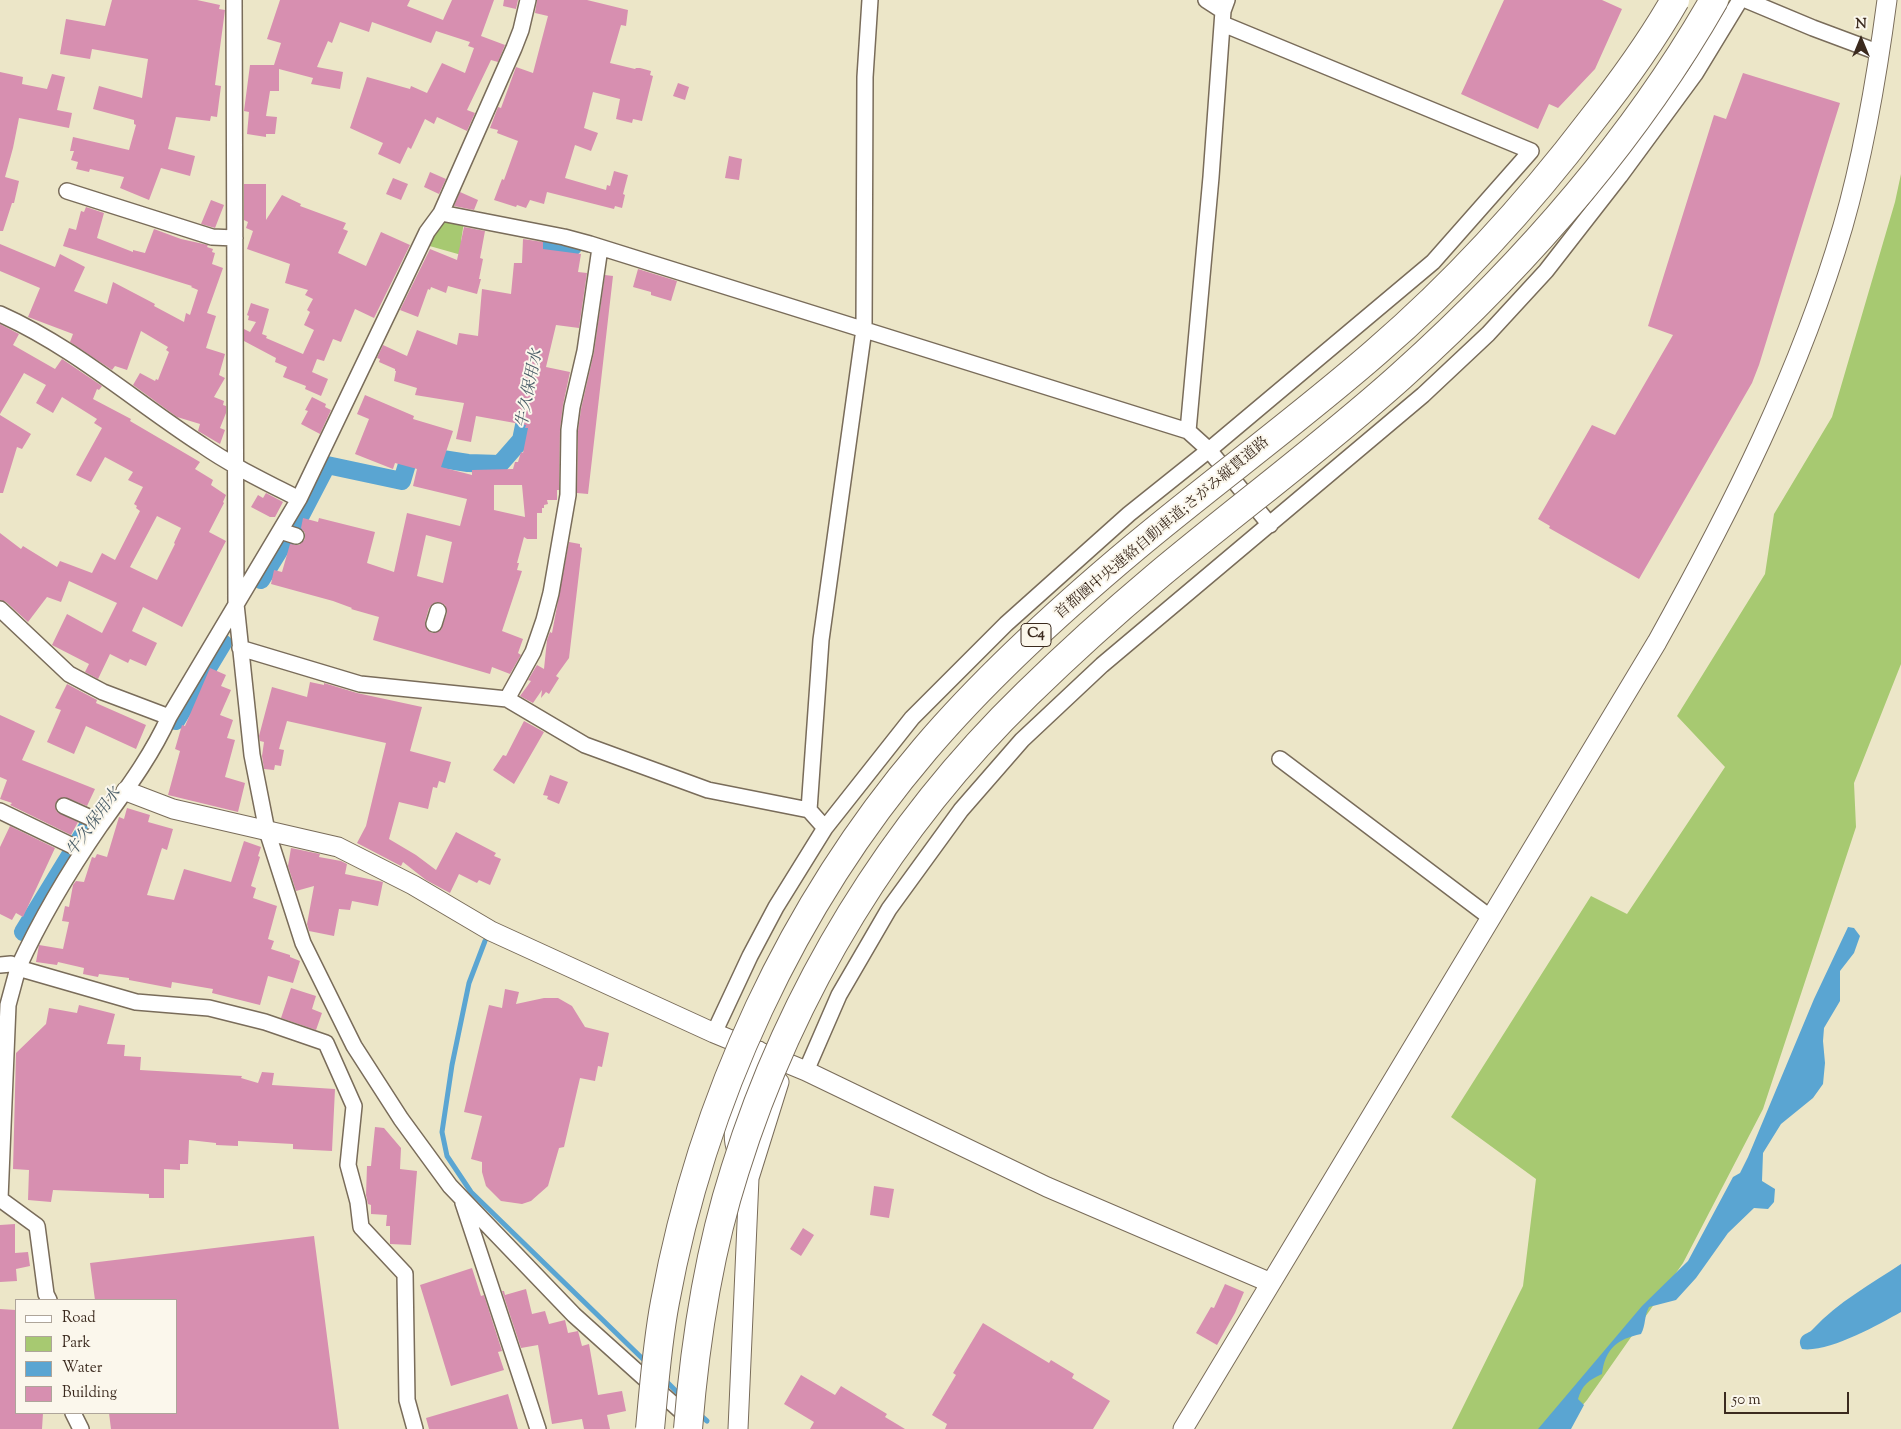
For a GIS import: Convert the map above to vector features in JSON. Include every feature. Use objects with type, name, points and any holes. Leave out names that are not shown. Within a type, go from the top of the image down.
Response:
[{"type":"highway","name":"首都圏中央連絡自動車道;さがみ縦貫道路","points":[[650,1429],[654,1379],[664,1304],[678,1240],[700,1161],[722,1096],[748,1032],[795,935],[856,839],[887,796],[925,749],[963,707],[1067,606],[1135,547],[1377,352],[1447,286],[1508,222],[1562,159],[1616,90],[1675,0]]},
{"type":"highway","name":"C4","points":[[688,1429],[691,1387],[702,1310],[715,1244],[734,1171],[760,1098],[783,1044],[820,968],[858,902],[888,857],[918,817],[990,732],[1068,655],[1157,577],[1321,445],[1393,383],[1469,313],[1534,245],[1593,176],[1647,106],[1700,25],[1714,0]]},
{"type":"street","points":[[234,0],[236,604],[252,755],[267,831],[303,942],[344,1030],[401,1119],[450,1186],[574,1315],[700,1429]]},
{"type":"street","points":[[48,1299],[46,1294],[37,1226],[0,1199],[3,1065],[8,1005],[18,968],[32,937],[64,880],[77,848],[97,821],[126,791],[158,742],[169,717],[236,604],[270,561],[286,533],[298,500],[426,232],[441,213],[514,48],[521,30],[528,0]]},
{"type":"street","points":[[809,810],[821,640],[864,329],[866,77],[870,0]]},
{"type":"street","points":[[714,1033],[750,956],[776,907],[825,828],[912,718],[1006,624],[1129,514],[1210,450],[1433,262],[1531,151],[1224,11],[1206,0]]},
{"type":"street","points":[[806,1071],[840,995],[889,909],[961,810],[1022,740],[1102,665],[1423,395],[1488,334],[1540,278],[1620,176],[1694,74],[1740,0]]},
{"type":"street","points":[[1746,0],[1813,28],[1880,52]]},
{"type":"street","points":[[1183,1429],[1657,642],[1705,556],[1778,406],[1816,305],[1843,225],[1856,172],[1880,52],[1886,0]]},
{"type":"street","points":[[1188,431],[1224,11]]},
{"type":"street","points":[[67,191],[212,238],[235,238]]},
{"type":"street","points":[[441,213],[564,237],[1188,431],[1210,450],[1270,525]]},
{"type":"street","points":[[507,699],[533,652],[551,593],[568,494],[569,430],[572,407],[585,351],[600,248]]},
{"type":"street","points":[[0,314],[21,323],[83,360],[202,446],[298,500]]},
{"type":"street","points":[[0,609],[70,674],[103,692],[169,717]]},
{"type":"street","points":[[240,648],[360,684],[507,699],[585,745],[708,790],[809,810],[825,828]]},
{"type":"street","points":[[1280,759],[1491,918]]},
{"type":"street","points":[[126,791],[173,809],[338,847],[413,885],[491,932],[714,1033],[806,1071],[1047,1187],[1271,1283]]},
{"type":"street","points":[[64,806],[97,821]]},
{"type":"street","points":[[0,811],[77,848]]},
{"type":"street","points":[[0,965],[11,964],[18,968],[136,1002],[209,1008],[265,1022],[326,1044],[354,1106],[348,1164],[358,1202],[361,1227],[405,1274],[407,1400],[415,1429]]},
{"type":"street","points":[[750,1178],[733,1142],[741,1099],[759,1051]]},
{"type":"street","points":[[738,1429],[750,1178],[785,1063]]},
{"type":"street","points":[[461,1197],[538,1429]]},
{"type":"street","points":[[74,1414],[81,1429]]},
{"type":"green space","points":[[1901,174],[1901,664],[1854,783],[1856,827],[1763,1109],[1683,1263],[1587,1400],[1562,1429],[1452,1429],[1523,1286],[1536,1179],[1451,1117],[1591,896],[1627,914],[1725,767],[1677,716],[1765,574],[1774,514],[1832,417],[1895,202]]},
{"type":"green space","points":[[447,219],[464,222],[461,241],[470,242],[465,256],[426,245],[431,232]]},
{"type":"water","points":[[1848,927],[1854,928],[1860,936],[1854,953],[1840,971],[1840,1001],[1824,1028],[1825,1063],[1823,1084],[1813,1098],[1781,1124],[1763,1153],[1762,1181],[1775,1189],[1774,1202],[1768,1209],[1754,1208],[1728,1233],[1696,1278],[1676,1300],[1649,1307],[1641,1334],[1625,1339],[1614,1346],[1606,1358],[1602,1374],[1590,1381],[1582,1390],[1578,1399],[1584,1405],[1571,1429],[1538,1429],[1642,1306],[1688,1261],[1733,1177],[1740,1173],[1748,1157],[1814,999]]},
{"type":"water","points":[[1901,1264],[1901,1312],[1853,1337],[1825,1347],[1802,1349],[1800,1345],[1801,1338],[1833,1310]]},
{"type":"building","points":[[112,0],[197,0],[220,5],[219,9],[225,10],[215,85],[221,86],[217,117],[211,116],[210,121],[176,117],[168,149],[195,156],[190,176],[161,168],[149,200],[120,188],[124,177],[90,169],[89,172],[76,169],[78,162],[71,160],[74,151],[70,151],[73,137],[129,150],[136,125],[134,120],[93,109],[99,86],[142,98],[148,59],[92,49],[90,59],[60,54],[66,19],[105,26]]},
{"type":"building","points":[[280,0],[410,0],[407,6],[443,20],[452,0],[494,0],[481,36],[505,45],[498,62],[491,60],[467,110],[475,113],[467,131],[437,117],[434,124],[425,119],[411,149],[408,147],[400,164],[378,154],[383,143],[350,128],[367,77],[410,89],[411,86],[427,93],[442,63],[465,73],[474,48],[468,46],[470,42],[436,31],[431,43],[372,22],[369,32],[340,22],[332,43],[328,41],[317,67],[343,72],[340,89],[311,84],[313,78],[279,69],[279,91],[270,91],[266,116],[277,117],[275,134],[266,134],[266,137],[247,134],[249,112],[244,111],[250,65],[274,65],[281,43],[267,39]]},
{"type":"building","points":[[504,0],[518,0],[516,9],[503,6]]},
{"type":"building","points":[[537,0],[587,0],[628,10],[626,26],[621,25],[610,63],[651,71],[650,75],[653,76],[642,121],[633,119],[632,123],[616,119],[620,99],[593,92],[584,128],[598,133],[591,151],[575,145],[565,178],[606,190],[607,185],[610,186],[614,171],[628,175],[623,194],[625,195],[622,208],[615,206],[614,209],[547,192],[544,204],[530,200],[526,208],[494,200],[502,179],[504,180],[518,141],[497,133],[498,130],[490,128],[498,107],[501,108],[516,67],[533,73],[548,16],[535,13]]},
{"type":"building","points":[[1504,0],[1602,0],[1622,9],[1595,69],[1558,108],[1549,104],[1538,129],[1461,94]]},
{"type":"building","points":[[0,72],[23,77],[22,84],[47,89],[52,74],[65,77],[57,110],[72,113],[69,128],[19,118],[5,177],[19,181],[14,203],[12,203],[3,231],[0,231]]},
{"type":"building","points":[[1743,73],[1840,103],[1752,383],[1639,579],[1549,528],[1550,526],[1538,519],[1592,425],[1615,435],[1673,335],[1648,326],[1714,115],[1726,119]]},
{"type":"building","points":[[678,83],[689,87],[685,100],[673,96]]},
{"type":"building","points":[[729,156],[742,159],[739,180],[725,178]]},
{"type":"building","points":[[430,172],[446,179],[439,194],[424,187]]},
{"type":"building","points":[[393,178],[408,184],[401,200],[386,194]]},
{"type":"building","points":[[244,184],[266,184],[266,220],[282,195],[301,204],[300,206],[346,223],[343,229],[348,231],[338,253],[366,266],[381,232],[410,245],[374,318],[355,309],[341,342],[333,339],[324,361],[317,359],[312,372],[328,379],[321,396],[305,389],[306,386],[283,377],[287,367],[275,362],[276,358],[244,341],[244,329],[250,332],[256,322],[248,320],[249,316],[247,315],[251,303],[269,309],[262,334],[267,336],[266,338],[303,354],[314,330],[304,325],[310,312],[307,310],[313,299],[305,295],[308,290],[285,283],[290,264],[247,249],[253,231],[246,228],[248,222],[244,220]]},
{"type":"building","points":[[460,192],[478,200],[474,210],[454,206]]},
{"type":"building","points":[[211,200],[224,205],[215,228],[201,224]]},
{"type":"building","points":[[86,207],[104,213],[97,238],[133,252],[133,250],[145,253],[154,229],[181,239],[208,245],[207,247],[213,249],[212,252],[215,253],[212,264],[223,268],[207,313],[216,316],[206,348],[225,354],[219,375],[225,378],[214,397],[224,401],[223,405],[226,406],[226,413],[220,428],[225,430],[220,444],[198,431],[200,424],[177,417],[133,385],[140,373],[155,381],[156,379],[158,380],[169,352],[166,350],[168,347],[141,331],[127,370],[115,366],[112,370],[70,342],[73,334],[28,317],[40,288],[0,271],[0,244],[55,267],[60,254],[85,267],[74,291],[107,304],[113,282],[184,322],[186,313],[190,315],[198,290],[192,286],[63,246],[69,228],[76,230],[81,211],[84,212]]},
{"type":"building","points":[[464,227],[485,231],[480,258],[483,259],[479,279],[481,279],[477,294],[448,286],[446,293],[431,287],[430,290],[428,289],[418,317],[400,310],[430,249],[457,260]]},
{"type":"building","points":[[523,239],[543,242],[543,249],[581,254],[578,272],[587,273],[579,328],[556,325],[546,367],[570,372],[560,429],[559,490],[557,490],[557,500],[547,500],[548,504],[542,508],[542,513],[537,513],[537,539],[527,539],[524,537],[517,563],[519,563],[517,570],[522,571],[502,631],[523,639],[518,653],[521,655],[510,674],[492,667],[490,674],[373,640],[379,617],[351,609],[333,601],[271,584],[274,570],[282,572],[290,544],[299,545],[305,539],[305,533],[301,528],[303,518],[318,522],[319,518],[375,532],[367,563],[394,572],[407,513],[460,526],[467,499],[413,486],[417,469],[395,463],[393,469],[355,454],[369,419],[357,414],[365,395],[414,416],[413,419],[453,431],[441,467],[472,475],[472,470],[513,469],[515,462],[518,462],[521,452],[523,453],[528,428],[525,428],[526,425],[476,416],[471,442],[456,439],[464,403],[415,395],[417,388],[394,381],[395,369],[379,362],[380,359],[377,358],[383,345],[407,356],[417,330],[457,345],[459,333],[478,336],[482,289],[511,294],[514,263],[522,263]],"holes":[[[494,485],[522,485],[525,517],[494,510]],[[426,535],[452,542],[443,583],[417,576]],[[436,602],[445,605],[447,613],[441,630],[432,633],[427,630],[425,622],[429,608]]]},
{"type":"building","points":[[638,269],[677,281],[671,301],[651,295],[651,292],[633,287]]},
{"type":"building","points":[[605,275],[613,276],[588,494],[577,493],[578,431],[594,352]]},
{"type":"building","points":[[0,324],[19,334],[13,345],[55,369],[62,359],[102,386],[99,390],[97,389],[93,399],[131,419],[130,421],[200,462],[195,469],[213,480],[211,485],[226,495],[224,503],[209,532],[226,541],[182,627],[143,607],[132,631],[157,643],[146,666],[130,659],[128,663],[110,654],[98,679],[85,672],[89,664],[52,645],[67,614],[102,633],[117,603],[69,581],[61,602],[47,597],[28,622],[6,602],[0,600],[0,533],[21,549],[23,546],[57,567],[60,561],[92,573],[102,553],[115,560],[140,511],[134,504],[143,487],[128,480],[133,472],[105,457],[91,482],[76,475],[102,428],[94,423],[97,419],[62,397],[53,413],[36,403],[46,385],[24,373],[0,414]],"holes":[[[157,516],[181,528],[157,580],[130,567]]]},
{"type":"building","points":[[312,397],[326,404],[325,407],[331,410],[320,434],[301,424],[308,411],[305,410]]},
{"type":"building","points":[[0,415],[31,434],[22,449],[17,447],[3,493],[0,493]]},
{"type":"building","points":[[266,493],[283,502],[275,517],[270,517],[251,507],[258,495],[263,498]]},
{"type":"building","points":[[569,542],[580,544],[582,548],[569,658],[556,676],[559,678],[549,694],[546,692],[541,698],[542,690],[533,703],[520,696],[531,681],[528,680],[537,665],[544,669],[547,640],[550,632],[552,633]]},
{"type":"building","points":[[210,668],[226,675],[221,686],[231,690],[220,715],[233,720],[227,738],[235,740],[225,777],[245,783],[238,812],[168,795],[180,751],[175,749],[182,725],[185,726]]},
{"type":"building","points":[[310,682],[324,685],[324,683],[357,693],[422,707],[410,751],[451,762],[445,783],[439,781],[437,788],[433,787],[428,809],[399,802],[389,839],[416,855],[436,870],[456,832],[496,853],[494,856],[501,859],[490,885],[479,880],[477,883],[459,874],[450,893],[426,880],[403,862],[401,866],[357,843],[366,826],[386,743],[287,721],[279,749],[284,750],[281,766],[275,765],[274,770],[264,769],[262,756],[264,742],[260,741],[259,736],[272,687],[307,697]]},
{"type":"building","points":[[67,684],[97,700],[96,703],[146,725],[136,749],[86,726],[74,754],[47,742],[61,710],[55,708]]},
{"type":"building","points":[[0,715],[35,731],[22,760],[95,789],[87,806],[64,797],[56,802],[57,812],[78,822],[71,835],[10,805],[12,803],[0,799],[7,780],[0,777]]},
{"type":"building","points":[[524,721],[544,732],[514,784],[493,770],[503,755],[506,756]]},
{"type":"building","points":[[550,775],[568,782],[559,804],[547,799],[548,796],[543,795]]},
{"type":"building","points":[[127,808],[150,815],[148,822],[173,829],[167,850],[162,848],[147,895],[174,900],[184,869],[231,882],[244,841],[261,847],[258,856],[260,857],[251,886],[256,888],[253,898],[277,906],[268,939],[274,941],[271,949],[290,955],[290,957],[300,961],[293,983],[268,976],[260,1005],[212,993],[213,989],[172,982],[171,988],[129,980],[129,978],[99,974],[98,977],[83,974],[84,968],[58,962],[57,965],[36,962],[39,945],[63,949],[69,922],[62,921],[65,906],[69,907],[73,885],[76,881],[84,882],[92,857],[95,858],[97,854],[107,857],[119,817],[124,819]]},
{"type":"building","points":[[10,826],[55,848],[23,917],[16,913],[12,920],[0,914],[0,847]]},
{"type":"building","points":[[291,848],[320,854],[319,857],[341,861],[347,864],[345,874],[383,882],[378,906],[352,901],[350,910],[339,909],[334,936],[309,931],[307,924],[314,886],[296,891],[288,866]]},
{"type":"building","points":[[291,988],[316,996],[312,1009],[322,1013],[316,1030],[281,1018]]},
{"type":"building","points":[[505,989],[519,992],[516,1004],[544,998],[558,998],[572,1006],[585,1027],[609,1033],[602,1067],[598,1066],[595,1081],[580,1078],[564,1147],[559,1148],[548,1186],[531,1201],[522,1204],[501,1201],[486,1186],[482,1172],[482,1162],[471,1159],[482,1116],[464,1112],[489,1005],[502,1008]]},
{"type":"building","points":[[79,1005],[115,1014],[107,1044],[125,1045],[124,1056],[141,1057],[140,1070],[242,1076],[241,1078],[258,1083],[262,1072],[274,1073],[272,1085],[335,1089],[332,1151],[293,1149],[293,1144],[238,1141],[238,1146],[216,1145],[216,1143],[189,1140],[188,1164],[180,1164],[180,1170],[164,1169],[164,1198],[149,1198],[149,1194],[53,1190],[51,1202],[28,1200],[29,1170],[13,1169],[16,1053],[46,1024],[49,1008],[77,1013]]},
{"type":"building","points":[[375,1127],[384,1128],[401,1148],[400,1169],[417,1171],[411,1245],[390,1244],[390,1226],[386,1226],[387,1215],[371,1214],[371,1205],[368,1204],[366,1195],[367,1166],[371,1166]]},
{"type":"building","points":[[874,1186],[894,1189],[889,1218],[870,1215]]},
{"type":"building","points":[[15,1224],[15,1253],[28,1252],[30,1266],[16,1269],[17,1281],[0,1282],[0,1225]]},
{"type":"building","points":[[803,1228],[814,1235],[801,1256],[790,1249]]},
{"type":"building","points":[[314,1236],[339,1429],[111,1429],[109,1414],[178,1414],[178,1299],[95,1299],[90,1263]]},
{"type":"building","points":[[472,1268],[481,1296],[484,1295],[502,1351],[498,1352],[504,1370],[451,1386],[420,1285]]},
{"type":"building","points":[[1225,1284],[1244,1292],[1235,1313],[1217,1345],[1196,1333],[1211,1307],[1214,1308]]},
{"type":"building","points":[[526,1289],[532,1314],[545,1311],[549,1324],[565,1320],[568,1333],[578,1331],[582,1346],[589,1344],[598,1395],[622,1391],[626,1411],[607,1415],[610,1429],[584,1429],[582,1419],[552,1424],[538,1345],[521,1348],[502,1291],[504,1291],[505,1295]]},
{"type":"building","points":[[0,1309],[15,1310],[15,1414],[43,1414],[42,1429],[0,1429]]},
{"type":"building","points":[[983,1323],[1049,1363],[1051,1360],[1074,1374],[1072,1378],[1110,1401],[1093,1429],[945,1429],[947,1424],[932,1415],[956,1375],[953,1373]]},
{"type":"building","points":[[801,1375],[835,1395],[841,1386],[887,1414],[885,1417],[905,1429],[810,1429],[814,1422],[784,1404]]},
{"type":"building","points":[[508,1394],[518,1429],[429,1429],[426,1418]]},
{"type":"waterway","name":"牛久保用水","points":[[547,274],[549,247],[554,242],[573,247]]},
{"type":"waterway","name":"牛久保用水","points":[[261,580],[301,515],[327,465],[402,481],[410,454],[468,463],[500,464],[521,440],[529,401]]},
{"type":"waterway","name":"牛久保用水","points":[[176,721],[223,643]]},
{"type":"waterway","name":"牛久保用水","points":[[23,932],[88,826],[107,810]]},
{"type":"waterway","points":[[485,941],[469,983],[452,1065],[442,1132],[447,1156],[471,1192],[647,1363]]},
{"type":"waterway","points":[[664,1379],[681,1396]]},
{"type":"waterway","points":[[699,1414],[707,1421]]}]
